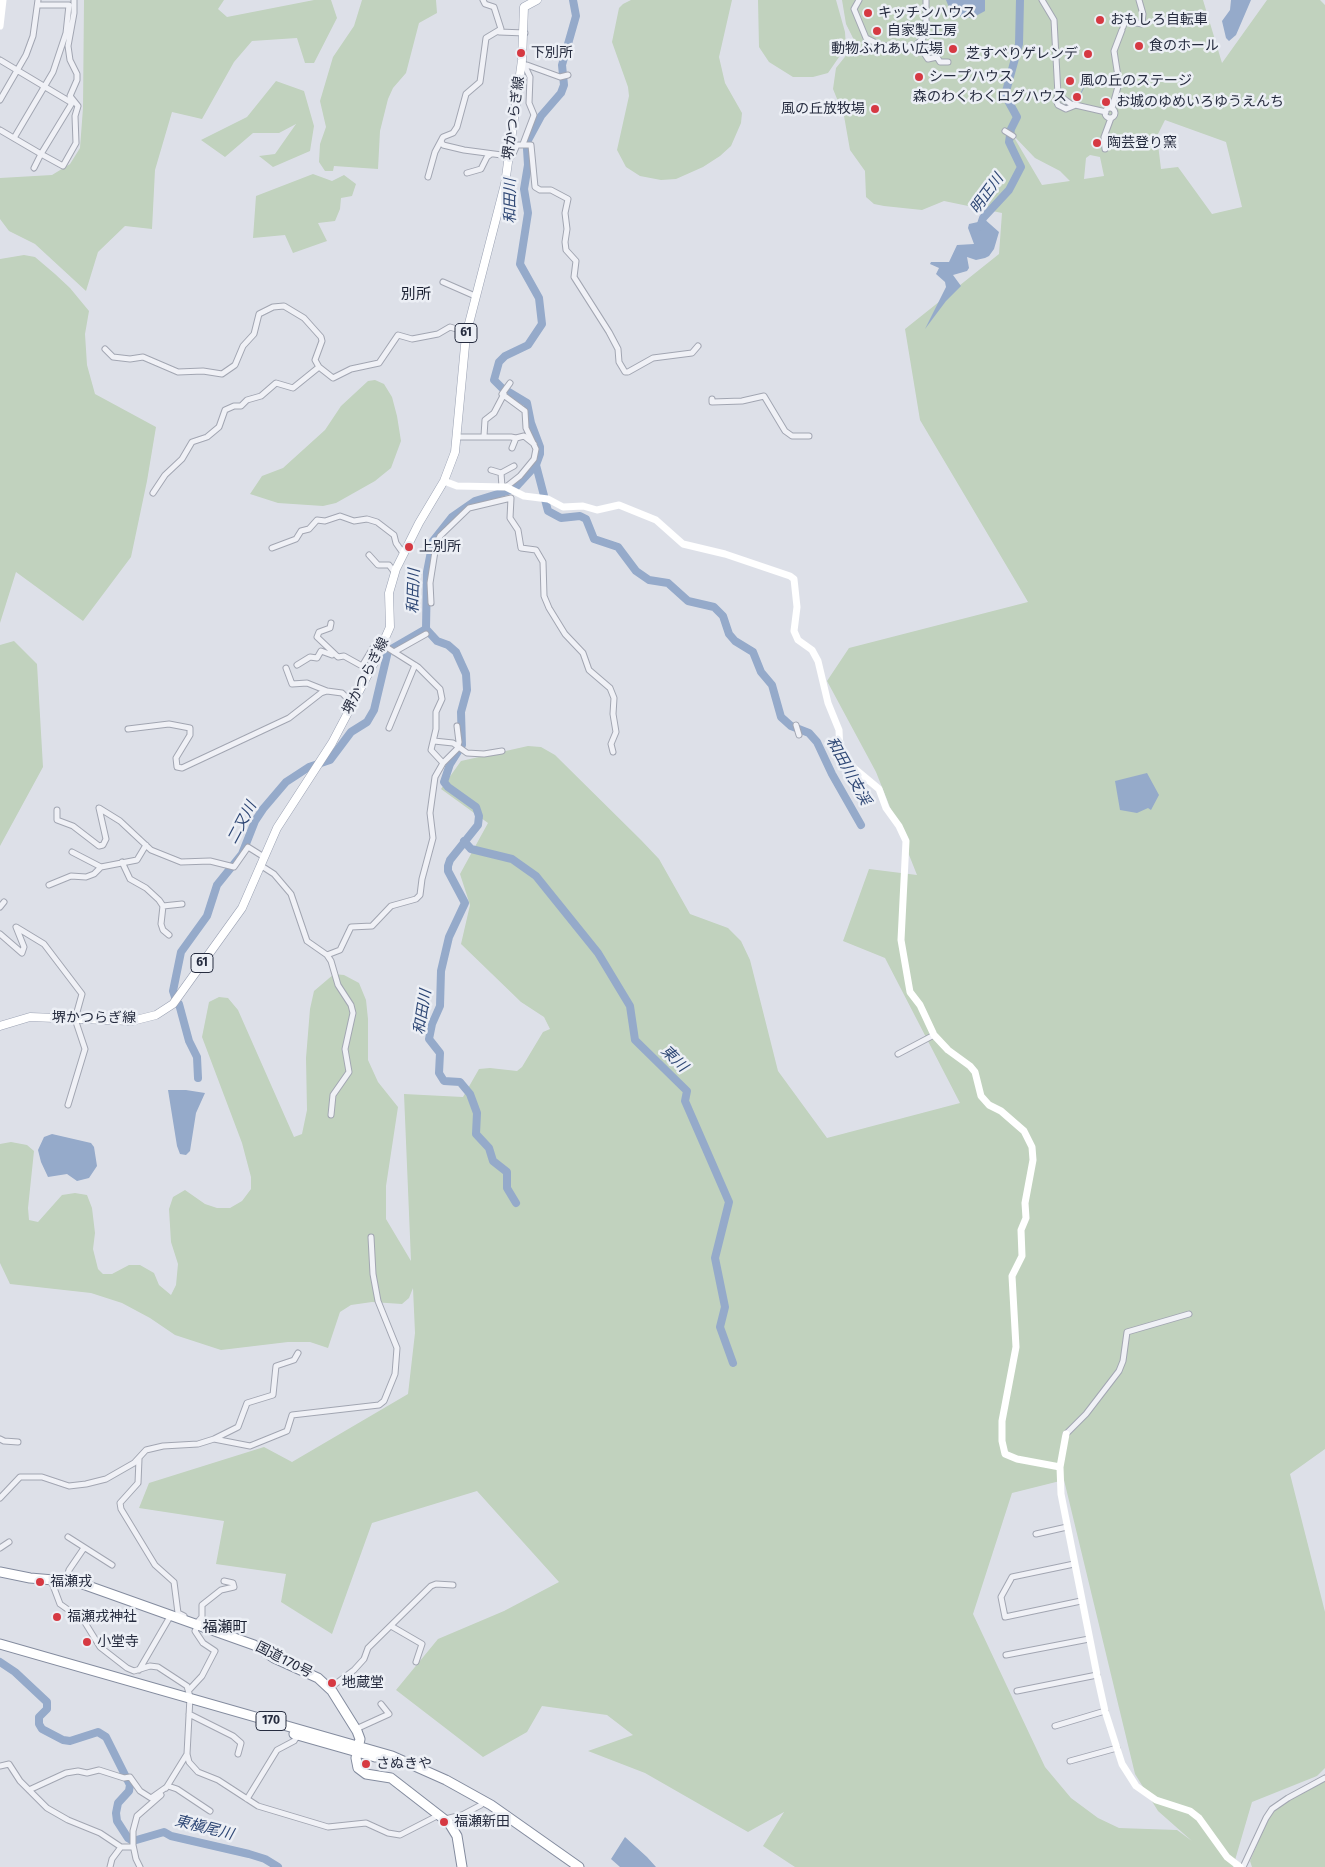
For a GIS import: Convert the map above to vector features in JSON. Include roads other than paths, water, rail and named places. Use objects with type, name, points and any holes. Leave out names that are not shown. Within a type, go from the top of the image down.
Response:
[{"type":"highway","name":"国道170号","points":[[0,1572],[66,1580],[254,1645],[274,1658],[305,1670],[330,1688],[356,1729],[360,1738],[356,1763],[362,1772],[391,1778],[454,1827],[462,1867]]},
{"type":"highway","name":"170","points":[[0,1644],[190,1697],[399,1759],[446,1780],[491,1805],[579,1867]]},
{"type":"highway","name":"170","points":[[0,1649],[190,1697],[298,1735],[358,1748],[423,1775],[528,1831]]},
{"type":"main road","name":"堺かつらぎ線","points":[[0,1026],[30,1017],[132,1021],[156,1015],[173,1004],[242,908],[277,828],[350,710],[383,646],[390,626],[388,605],[395,573],[451,466],[457,436],[466,332],[501,203],[524,63],[524,3],[537,0]]},
{"type":"street","points":[[0,26],[3,0]]},
{"type":"street","points":[[0,130],[63,166],[76,142],[75,116],[78,106],[70,96],[77,80],[77,74],[68,52],[74,0]]},
{"type":"street","points":[[482,0],[485,4],[494,7],[501,29],[499,32]]},
{"type":"street","points":[[859,0],[854,9],[864,35],[869,41],[899,48],[918,44],[926,31],[926,0]]},
{"type":"street","points":[[1042,0],[1054,20],[1058,95],[1066,102],[1106,112],[1111,118]]},
{"type":"street","points":[[1105,149],[1104,137],[1111,118],[1115,114],[1112,108],[1119,84],[1114,51],[1125,21],[1142,24],[1143,14],[1139,0]]},
{"type":"street","points":[[0,100],[17,71],[33,36],[38,2],[69,5],[61,53],[14,138]]},
{"type":"street","points":[[428,177],[441,141],[455,131],[466,94],[480,82],[486,38],[499,32],[525,33]]},
{"type":"street","points":[[918,44],[928,59],[937,57],[940,62],[948,62]]},
{"type":"street","points":[[0,60],[72,103],[34,168]]},
{"type":"street","points":[[524,63],[560,77],[568,75]]},
{"type":"street","points":[[523,144],[534,115],[529,103],[530,77],[524,63]]},
{"type":"street","points":[[1106,112],[1112,108]]},
{"type":"street","points":[[1005,131],[1013,136]]},
{"type":"street","points":[[441,141],[443,145],[464,150],[509,156],[512,156],[515,147],[523,144],[532,145],[537,190],[551,190],[568,199],[564,213],[567,229],[565,242],[566,250],[576,261],[574,277],[618,349],[621,368],[628,372],[644,361],[653,358],[684,356],[692,353],[698,346]]},
{"type":"street","points":[[467,173],[481,168],[487,157],[491,154]]},
{"type":"street","points":[[444,282],[475,296]]},
{"type":"street","points":[[105,349],[113,357],[130,359],[143,357],[178,372],[203,371],[222,374],[235,365],[240,351],[254,334],[259,314],[273,307],[284,306],[304,318],[321,337],[322,341],[315,360],[319,367],[330,376],[336,378],[351,369],[379,363],[396,336],[416,338],[438,334],[450,327],[466,332]]},
{"type":"street","points":[[152,493],[164,475],[182,459],[192,442],[208,438],[219,427],[225,410],[234,406],[241,406],[247,400],[261,396],[276,383],[288,388],[296,387],[302,378],[319,367]]},
{"type":"street","points":[[484,436],[485,420],[494,413],[504,394],[502,394],[510,383]]},
{"type":"street","points":[[444,481],[456,486],[505,488],[520,476],[534,459],[536,449],[526,428],[525,411],[504,394]]},
{"type":"street","points":[[712,399],[712,402],[742,402],[764,396],[785,432],[792,436],[809,436]]},
{"type":"street","points":[[457,436],[516,438],[524,436],[534,444]]},
{"type":"street","points":[[512,448],[516,438]]},
{"type":"street","points":[[492,470],[501,472],[514,466]]},
{"type":"street","points":[[501,472],[505,488],[514,496]]},
{"type":"street","points":[[514,496],[510,518],[518,530],[521,548],[536,550],[543,562],[544,596],[548,608],[565,634],[583,653],[589,670],[610,688],[614,698],[613,714],[616,732],[611,744],[614,752]]},
{"type":"street","points":[[431,603],[430,584],[436,545],[440,536],[469,508],[514,496],[548,499],[563,506],[584,506],[597,510],[619,505],[656,520],[683,544],[725,554],[794,579],[797,601],[794,621],[796,636],[812,650],[818,661],[828,703],[839,730],[840,752],[849,764],[879,789],[886,808],[899,826],[906,841],[901,940],[903,964],[910,992],[920,1005],[934,1035],[948,1050],[975,1072],[981,1096],[989,1105],[1001,1111],[1024,1131],[1032,1146],[1033,1160],[1025,1203],[1026,1218],[1021,1230],[1022,1256],[1012,1276],[1016,1347],[1002,1421],[1002,1441],[1006,1454],[1016,1459],[1060,1467]]},
{"type":"street","points":[[272,548],[296,539],[301,531],[309,529],[317,520],[325,521],[340,516],[354,521],[362,518],[377,522],[394,535],[396,543],[404,553]]},
{"type":"street","points":[[369,555],[378,565],[389,565],[395,573]]},
{"type":"street","points":[[331,623],[330,628],[319,632],[317,637],[338,657]]},
{"type":"street","points":[[394,652],[426,634]]},
{"type":"street","points":[[297,665],[310,657],[317,658],[321,651],[338,657],[344,656],[362,666],[374,646],[383,646],[415,665],[436,684],[441,694],[436,712],[434,741],[431,750],[443,763]]},
{"type":"street","points":[[389,728],[415,665]]},
{"type":"street","points":[[286,668],[292,684],[307,683],[327,691],[342,693],[346,697],[350,710]]},
{"type":"street","points":[[128,729],[169,724],[190,728],[190,735],[176,758],[177,766],[182,768],[289,718],[316,696],[327,691]]},
{"type":"street","points":[[796,725],[799,735]]},
{"type":"street","points":[[327,955],[340,950],[351,926],[372,926],[391,906],[416,900],[420,896],[422,879],[433,838],[430,814],[435,777],[443,763],[457,747],[457,726]]},
{"type":"street","points":[[434,741],[450,742],[467,753],[484,754],[502,751]]},
{"type":"street","points":[[58,810],[58,820],[73,826],[99,846],[103,846],[106,839],[99,808],[120,821],[146,845],[163,855],[181,862],[210,861],[234,867],[248,847],[264,856]]},
{"type":"street","points":[[49,884],[71,876],[86,877],[94,874],[101,867],[137,860],[146,845]]},
{"type":"street","points":[[72,852],[101,867]]},
{"type":"street","points":[[122,862],[130,879],[139,886],[146,888],[163,906],[161,924],[163,930],[169,935]]},
{"type":"street","points":[[260,865],[284,883],[291,894],[307,941],[327,955],[338,984],[351,1004],[353,1013],[345,1050],[349,1072],[333,1095],[331,1115]]},
{"type":"street","points":[[0,907],[4,902]]},
{"type":"street","points":[[163,906],[182,904]]},
{"type":"street","points":[[0,934],[22,953],[24,947],[16,927],[44,944],[82,994],[75,1019],[85,1049],[68,1105]]},
{"type":"street","points":[[898,1054],[934,1035]]},
{"type":"street","points":[[214,1439],[250,1446],[287,1431],[292,1415],[379,1405],[384,1401],[395,1374],[397,1348],[378,1301],[372,1274],[371,1237]]},
{"type":"street","points":[[1189,1314],[1127,1332],[1124,1361],[1120,1371],[1086,1414],[1066,1434],[1060,1467],[1061,1494],[1081,1601],[1105,1712],[1127,1775],[1136,1786],[1156,1800],[1190,1811],[1199,1818],[1227,1858],[1242,1867],[1272,1809],[1325,1778]]},
{"type":"street","points":[[0,1498],[20,1477],[42,1477],[68,1486],[86,1484],[106,1479],[139,1459],[146,1450],[163,1446],[198,1444],[214,1439],[238,1427],[247,1403],[273,1395],[276,1366],[294,1360],[298,1353]]},
{"type":"street","points":[[0,1439],[18,1442]]},
{"type":"street","points":[[139,1459],[138,1483],[120,1503],[121,1509],[155,1565],[174,1582],[178,1613],[194,1624],[195,1632],[203,1643],[215,1652],[190,1697]]},
{"type":"street","points":[[1036,1534],[1067,1527]]},
{"type":"street","points":[[68,1537],[112,1565]]},
{"type":"street","points":[[0,1548],[10,1542]]},
{"type":"street","points":[[66,1580],[69,1570],[84,1548]]},
{"type":"street","points":[[1074,1564],[1012,1577],[1001,1597],[1006,1617],[1081,1601]]},
{"type":"street","points":[[51,1579],[60,1604],[84,1621],[100,1647],[127,1668],[134,1671],[150,1666],[158,1667],[187,1686],[190,1697],[187,1754],[189,1762],[198,1772],[218,1780],[262,1808],[328,1827],[366,1823],[394,1835],[405,1834],[442,1817],[462,1815],[481,1805]]},
{"type":"street","points":[[194,1624],[202,1617],[202,1605],[221,1590],[234,1587],[233,1584],[224,1581]]},
{"type":"street","points":[[330,1688],[354,1670],[364,1659],[368,1648],[431,1586],[436,1584],[453,1585]]},
{"type":"street","points":[[140,1670],[171,1615]]},
{"type":"street","points":[[392,1626],[422,1644],[416,1662]]},
{"type":"street","points":[[1006,1655],[1089,1639]]},
{"type":"street","points":[[1017,1691],[1097,1674]]},
{"type":"street","points":[[356,1729],[389,1714],[381,1704]]},
{"type":"street","points":[[1055,1726],[1105,1712]]},
{"type":"street","points":[[189,1714],[233,1736],[241,1743],[238,1754]]},
{"type":"street","points":[[247,1799],[277,1750],[294,1741],[298,1735]]},
{"type":"street","points":[[1070,1761],[1117,1748]]},
{"type":"street","points":[[140,1867],[133,1846],[133,1831],[137,1816],[168,1786],[181,1761],[187,1754]]},
{"type":"street","points":[[0,1766],[9,1764],[29,1790],[47,1808],[100,1833],[121,1847],[133,1846]]},
{"type":"street","points":[[29,1790],[66,1773],[78,1771],[87,1773],[99,1770],[127,1778],[140,1791],[151,1798],[168,1786]]},
{"type":"street","points":[[168,1786],[177,1789],[210,1811]]},
{"type":"street","points":[[110,1867],[112,1859],[121,1847]]},
{"type":"water","points":[[946,0],[985,0],[985,11],[972,18],[957,16],[950,10]]},
{"type":"water","points":[[1231,0],[1251,0],[1236,35],[1229,41],[1226,38],[1222,21],[1230,10]]},
{"type":"water","points":[[982,217],[999,232],[994,249],[985,258],[976,260],[967,257],[969,268],[967,271],[953,275],[961,286],[946,301],[925,329],[946,287],[945,282],[936,274],[939,268],[930,264],[931,262],[949,262],[957,245],[974,244],[968,228],[969,224],[978,222]]},
{"type":"water","points":[[1147,773],[1159,795],[1151,810],[1148,808],[1137,813],[1120,810],[1115,781]]},
{"type":"water","points":[[168,1090],[205,1093],[196,1113],[190,1151],[186,1155],[180,1154],[177,1146]]},
{"type":"water","points":[[52,1134],[91,1143],[94,1147],[97,1166],[89,1178],[77,1181],[67,1174],[48,1177],[38,1150],[44,1137]]},
{"type":"water","points":[[625,1837],[656,1867],[620,1867],[611,1859]]},
{"type":"waterway","name":"和田川","points":[[516,1203],[507,1188],[507,1172],[493,1161],[489,1148],[476,1134],[477,1113],[470,1094],[460,1082],[444,1081],[439,1073],[440,1053],[429,1039],[432,1024],[440,1006],[441,971],[449,937],[465,903],[448,871],[448,866],[450,860],[478,825],[479,816],[476,807],[444,782],[450,764],[462,745],[461,712],[467,690],[466,674],[456,652],[448,645],[437,641],[426,629],[427,572],[433,541],[452,517],[475,501],[514,489],[536,465],[540,454],[540,447],[531,423],[527,403],[502,388],[494,380],[499,362],[505,356],[528,345],[542,324],[539,298],[520,264],[528,213],[524,189],[528,165],[527,149],[528,140],[541,116],[561,93],[564,85],[562,65],[576,16],[573,0]]},
{"type":"waterway","name":"明正川","points":[[980,227],[983,218],[1009,190],[1021,167],[1009,142],[1011,129],[1017,117],[1005,95],[1019,44],[1020,0]]},
{"type":"waterway","points":[[1081,93],[1089,77]]},
{"type":"waterway","name":"和田川支渓","points":[[536,465],[548,511],[561,518],[580,516],[586,519],[594,539],[618,547],[636,571],[649,580],[668,583],[688,601],[714,607],[723,616],[729,634],[735,641],[753,652],[761,672],[772,685],[781,717],[791,726],[809,733],[817,742],[832,774],[861,825]]},
{"type":"waterway","name":"二又川","points":[[175,997],[173,991],[181,952],[207,916],[217,885],[242,854],[255,821],[263,809],[286,782],[309,767],[330,760],[351,732],[367,722],[374,710],[388,651],[426,629]]},
{"type":"waterway","name":"東川","points":[[464,841],[471,849],[512,859],[536,876],[598,953],[630,1006],[635,1040],[687,1091],[685,1101],[729,1202],[715,1258],[725,1307],[720,1327],[733,1363]]},
{"type":"waterway","name":"二又川","points":[[179,1004],[189,1041],[197,1057],[198,1078]]},
{"type":"waterway","name":"東槇尾川","points":[[0,1662],[15,1672],[47,1702],[47,1709],[39,1717],[39,1724],[42,1729],[63,1740],[70,1741],[98,1732],[106,1737],[130,1785],[129,1791],[118,1803],[116,1813],[117,1821],[128,1838],[133,1841],[164,1832],[171,1836],[249,1854],[265,1859],[278,1867]]},
{"type":"place","name":"キッチンハウス","points":[[868,13]]},
{"type":"place","name":"おもしろ自転車","points":[[1100,20]]},
{"type":"place","name":"自家製工房","points":[[877,31]]},
{"type":"place","name":"食のホール","points":[[1139,46]]},
{"type":"place","name":"動物ふれあい広場","points":[[953,49]]},
{"type":"place","name":"下別所","points":[[521,53]]},
{"type":"place","name":"芝すべりゲレンデ","points":[[1088,54]]},
{"type":"place","name":"シープハウス","points":[[919,77]]},
{"type":"place","name":"風の丘のステージ","points":[[1070,81]]},
{"type":"place","name":"森のわくわくログハウス","points":[[1077,97]]},
{"type":"place","name":"お城のゆめいろゆうえんち","points":[[1106,102]]},
{"type":"place","name":"風の丘放牧場","points":[[875,109]]},
{"type":"place","name":"陶芸登り窯","points":[[1097,143]]},
{"type":"place","name":"上別所","points":[[409,547]]},
{"type":"place","name":"福瀬戎","points":[[40,1582]]},
{"type":"place","name":"福瀬戎神社","points":[[57,1617]]},
{"type":"place","name":"小堂寺","points":[[87,1642]]},
{"type":"place","name":"地蔵堂","points":[[332,1683]]},
{"type":"place","name":"さぬきや","points":[[366,1764]]},
{"type":"place","name":"福瀬新田","points":[[444,1822]]},
{"type":"district","name":"別所","points":[[416,295]]},
{"type":"district","name":"福瀬町","points":[[225,1628]]}]
